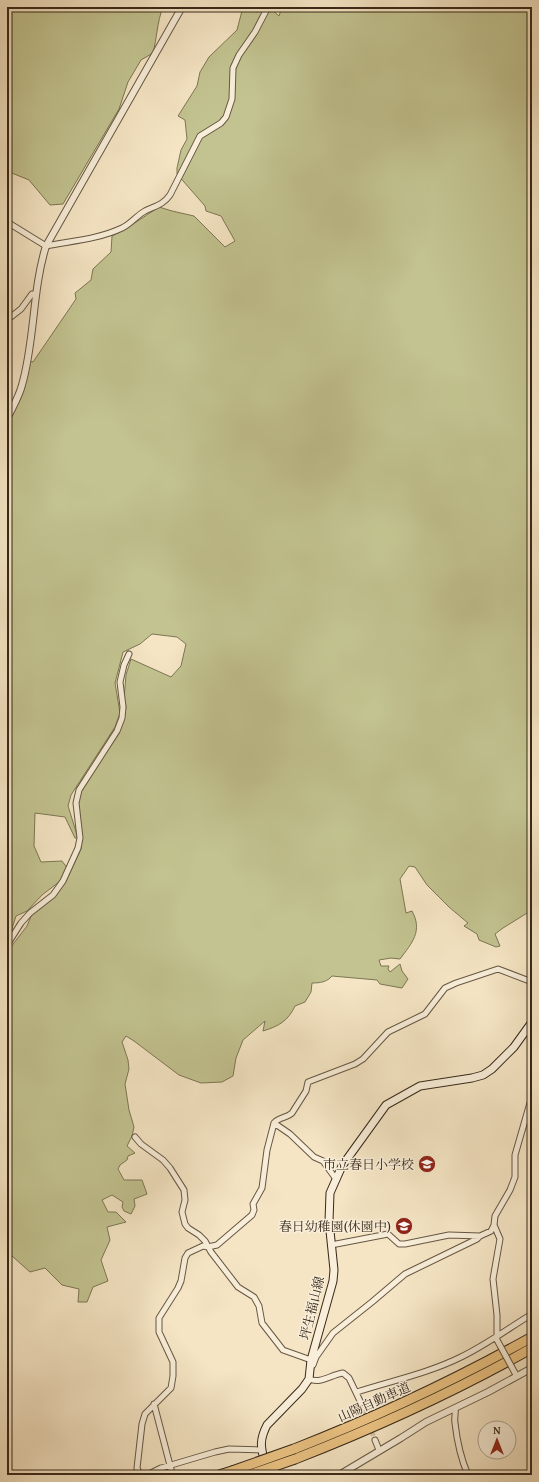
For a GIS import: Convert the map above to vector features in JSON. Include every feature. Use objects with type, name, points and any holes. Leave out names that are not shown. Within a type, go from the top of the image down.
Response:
[{"type":"highway","name":"山陽自動車道","points":[[249,1475],[416,1398],[532,1337]]},
{"type":"highway","name":"山陽自動車道","points":[[219,1475],[295,1454],[374,1427],[478,1378],[532,1348]]},
{"type":"main road","name":"坪生福山線","points":[[309,1379],[311,1360],[334,1270],[329,1221],[330,1193],[342,1166],[386,1106],[420,1086],[472,1078],[483,1075],[492,1070],[514,1047],[532,1022]]},
{"type":"main road","points":[[266,1475],[261,1450],[263,1433],[267,1425],[302,1389],[309,1379]]},
{"type":"street","points":[[7,419],[22,387],[36,294],[46,246],[182,7]]},
{"type":"street","points":[[7,222],[46,246],[101,236],[121,229],[129,225],[144,212],[165,202],[200,136],[221,123],[226,117],[232,99],[233,68],[239,55],[255,32],[268,7]]},
{"type":"street","points":[[7,320],[21,309],[32,294],[36,294]]},
{"type":"street","points":[[7,945],[21,923],[30,913],[49,898],[63,881],[78,848],[80,838],[76,803],[79,790],[117,731],[122,718],[123,708],[120,682],[124,665],[129,654]]},
{"type":"street","points":[[140,1475],[137,1468],[144,1414],[171,1388],[173,1376],[173,1362],[159,1332],[159,1318],[178,1288],[181,1281],[184,1258],[188,1253],[203,1246],[208,1247],[217,1244],[252,1215],[254,1210],[253,1204],[262,1188],[267,1150],[274,1123],[277,1119],[289,1116],[292,1113],[306,1091],[308,1082],[356,1064],[363,1059],[388,1032],[425,1014],[446,988],[456,983],[498,969],[532,982]]},
{"type":"street","points":[[310,1369],[312,1368],[316,1357],[333,1333],[405,1274],[491,1231],[496,1216],[515,1178],[515,1155],[532,1096]]},
{"type":"street","points":[[274,1123],[290,1134],[314,1157],[323,1160],[336,1179]]},
{"type":"street","points":[[134,1137],[163,1160],[170,1168],[184,1190],[185,1200],[182,1212],[185,1224],[188,1228],[200,1235],[238,1287],[257,1300],[262,1323],[282,1350],[311,1360]]},
{"type":"street","points":[[494,1224],[500,1239],[493,1279],[497,1339],[516,1375]]},
{"type":"street","points":[[331,1245],[388,1234],[399,1244],[449,1235],[480,1236]]},
{"type":"street","points":[[357,1392],[445,1365],[463,1357],[497,1339],[532,1314]]},
{"type":"street","points":[[339,1475],[426,1422],[532,1368]]},
{"type":"street","points":[[309,1379],[319,1381],[343,1373],[349,1378],[361,1403]]},
{"type":"street","points":[[154,1404],[172,1473]]},
{"type":"street","points":[[455,1408],[454,1422],[461,1455],[468,1475]]},
{"type":"street","points":[[375,1440],[379,1450]]},
{"type":"street","points":[[147,1475],[170,1466],[229,1449],[261,1450]]},
{"type":"street","points":[[527,1475],[532,1471]]},
{"type":"green space","points":[[7,7],[163,7],[159,18],[153,53],[141,60],[128,82],[119,109],[63,204],[50,205],[29,180],[7,171]]},
{"type":"green space","points":[[243,7],[258,7],[256,12],[271,9],[279,16],[282,7],[532,7],[532,910],[495,934],[500,946],[496,947],[479,940],[477,934],[464,926],[468,923],[427,885],[415,867],[409,866],[400,879],[406,913],[412,911],[415,918],[415,936],[400,959],[391,958],[379,960],[381,966],[389,966],[388,969],[390,972],[400,964],[402,971],[408,979],[402,988],[380,984],[377,980],[332,976],[323,982],[312,983],[311,992],[305,1002],[295,1006],[286,1019],[274,1027],[263,1031],[265,1021],[243,1040],[236,1058],[233,1076],[222,1082],[201,1083],[179,1075],[126,1036],[122,1042],[128,1060],[129,1069],[125,1084],[129,1110],[134,1127],[132,1136],[127,1146],[135,1153],[128,1156],[127,1160],[120,1165],[118,1169],[124,1180],[142,1180],[147,1194],[134,1199],[135,1206],[131,1214],[124,1211],[122,1207],[123,1202],[112,1195],[102,1200],[108,1212],[116,1212],[126,1222],[107,1227],[110,1240],[101,1260],[108,1281],[93,1287],[87,1302],[78,1302],[79,1289],[62,1285],[45,1268],[30,1272],[12,1256],[7,1244],[7,952],[27,926],[32,914],[55,896],[65,883],[81,849],[82,838],[78,803],[81,791],[119,732],[124,719],[126,707],[124,699],[126,675],[131,659],[171,677],[181,666],[186,644],[177,637],[152,634],[140,644],[123,652],[115,683],[120,713],[115,727],[71,795],[68,806],[78,838],[75,838],[65,817],[35,813],[34,846],[41,862],[62,861],[68,869],[59,882],[42,895],[27,911],[16,916],[10,935],[7,933],[7,421],[30,361],[33,362],[76,299],[75,293],[91,280],[93,269],[111,252],[112,236],[159,207],[194,216],[225,247],[235,241],[221,216],[206,211],[205,206],[177,174],[181,150],[187,139],[185,120],[178,116],[197,86],[200,72],[209,57],[237,30]]},
{"type":"tunnel","points":[[361,1403],[375,1440]]},
{"type":"place","name":"市立春日小学校","points":[[427,1164]]},
{"type":"place","name":"春日幼稚園(休園中)","points":[[404,1226]]}]
